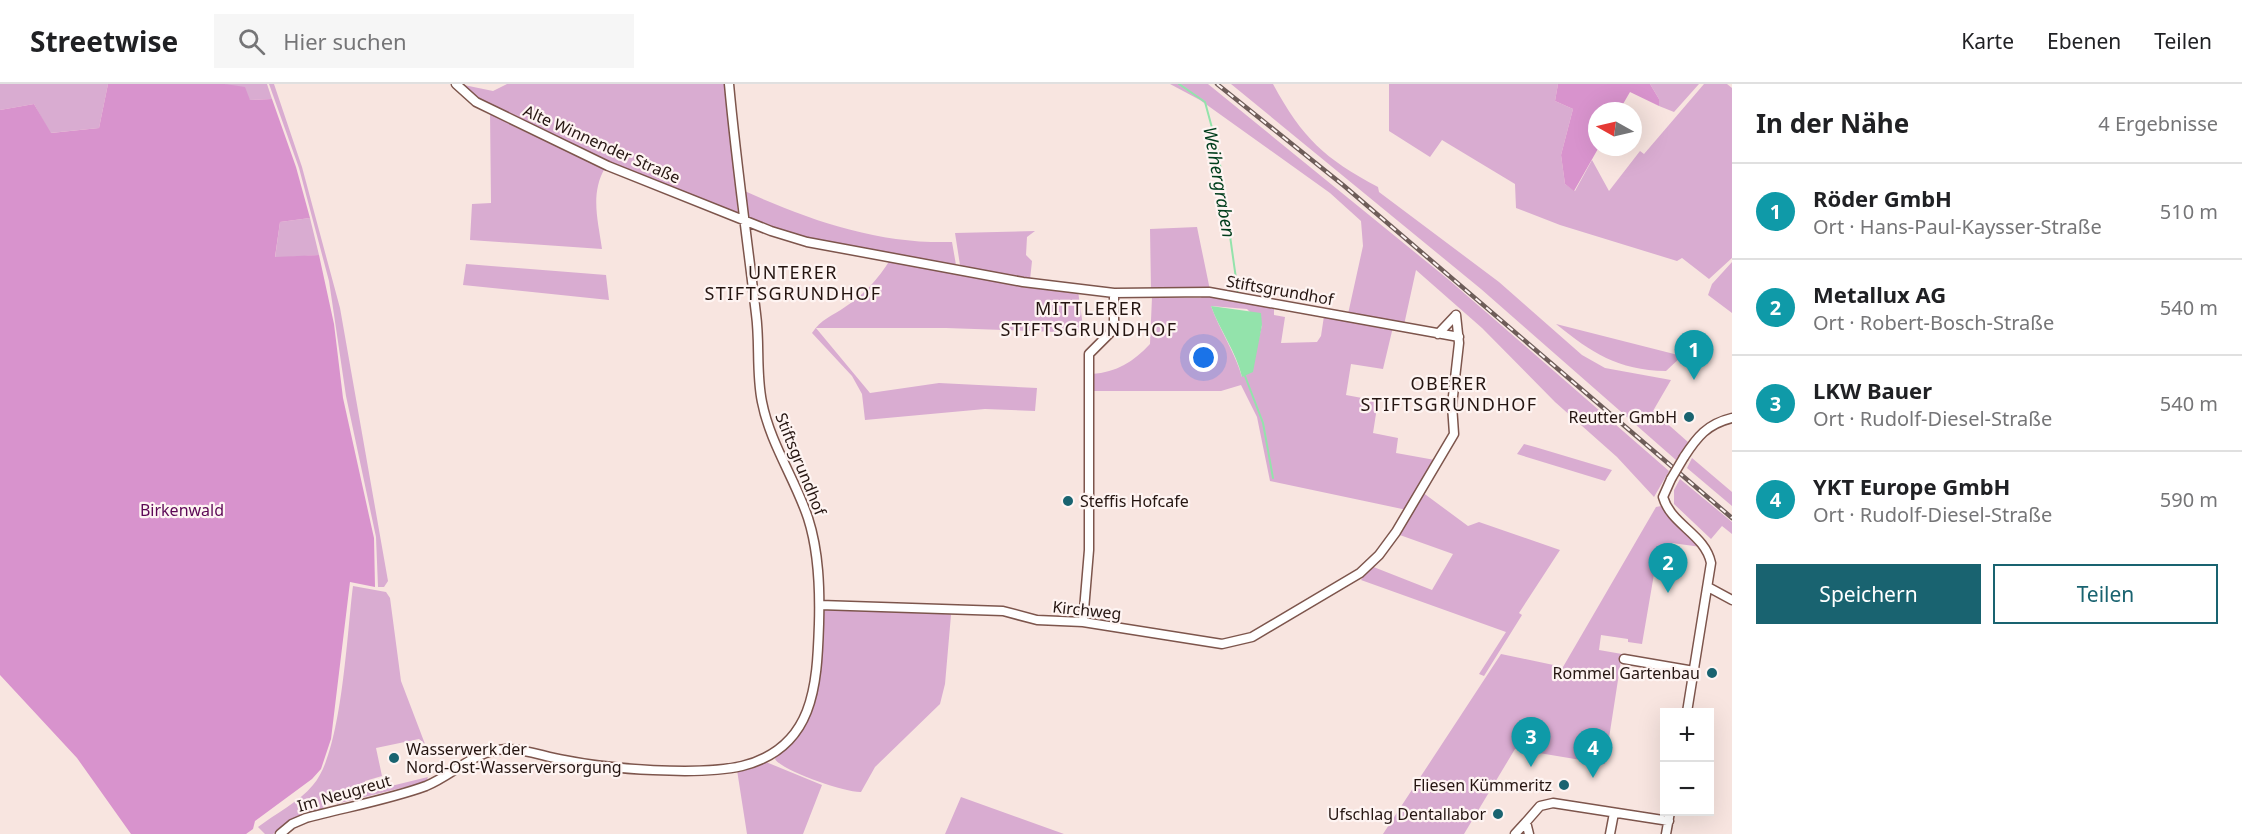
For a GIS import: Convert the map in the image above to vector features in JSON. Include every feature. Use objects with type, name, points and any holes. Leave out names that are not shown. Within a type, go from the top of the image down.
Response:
[{"type":"street","name":"Alte Winnender Straße","points":[[456,84],[476,102],[547,138],[608,166],[743,220]]},
{"type":"street","points":[[729,84],[743,220]]},
{"type":"street","name":"Stiftsgrundhof","points":[[767,758],[793,735],[811,704],[818,664],[820,605],[811,528],[771,432],[762,401],[757,364],[757,318],[743,220],[789,237],[819,244],[1023,282],[1114,294],[1209,292],[1459,337]]},
{"type":"street","points":[[1083,622],[1089,570],[1091,476],[1089,354],[1114,329],[1114,294]]},
{"type":"street","points":[[1438,334],[1456,315],[1459,337]]},
{"type":"street","name":"Kirchweg","points":[[820,605],[1003,611],[1037,620],[1083,622],[1190,641],[1230,643],[1252,637],[1360,573],[1379,555],[1451,442],[1455,425],[1452,405],[1459,337]]},
{"type":"street","points":[[1688,708],[1711,563],[1703,544],[1665,504],[1663,497],[1671,479],[1701,432],[1716,423],[1732,418]]},
{"type":"street","points":[[1708,587],[1732,600]]},
{"type":"street","points":[[1624,659],[1694,671]]},
{"type":"street","name":"Im Neugreut","points":[[280,834],[292,824],[306,818],[427,786],[481,754],[495,750],[525,751],[601,765],[682,770],[740,766],[767,758]]},
{"type":"street","points":[[1515,834],[1535,809],[1547,803],[1614,813],[1660,816]]},
{"type":"street","points":[[1610,834],[1614,813]]},
{"type":"street","points":[[1666,834],[1669,816]]},
{"type":"street","points":[[1526,822],[1529,834]]},
{"type":"shaded area","points":[[0,84],[108,84],[99,128],[50,133],[34,104],[0,110]]},
{"type":"shaded area","points":[[225,84],[267,84],[272,99],[250,100]]},
{"type":"shaded area","points":[[269,84],[274,84],[302,167],[340,308],[388,581],[384,587],[378,587],[376,537],[346,396],[329,281],[299,168]]},
{"type":"shaded area","points":[[459,84],[493,91],[507,84],[725,84],[738,214],[574,149],[496,110]]},
{"type":"shaded area","points":[[1170,84],[1208,84],[1449,280],[1669,471],[1654,497],[1617,457],[1555,402],[1482,328],[1416,270],[1404,325],[1348,314],[1363,246],[1361,221],[1330,193],[1200,100]]},
{"type":"shaded area","points":[[1231,84],[1273,84],[1294,119],[1316,145],[1359,177],[1378,187],[1379,192],[1499,282],[1582,355],[1605,368],[1671,380],[1653,411],[1688,442],[1676,460],[1481,289]]},
{"type":"shaded area","points":[[1389,84],[1558,84],[1555,101],[1573,109],[1561,155],[1565,184],[1575,191],[1592,160],[1609,191],[1636,156],[1642,156],[1642,152],[1644,154],[1704,84],[1727,84],[1732,88],[1732,258],[1709,279],[1682,258],[1677,261],[1560,225],[1516,208],[1515,184],[1442,140],[1430,157],[1389,131]]},
{"type":"shaded area","points":[[1650,84],[1699,84],[1674,112],[1659,106],[1659,99]]},
{"type":"shaded area","points":[[490,111],[515,127],[605,168],[600,178],[596,197],[602,249],[470,240],[472,204],[491,203]]},
{"type":"shaded area","points":[[740,189],[792,211],[843,228],[897,239],[952,242],[956,265],[814,241],[747,219]]},
{"type":"shaded area","points":[[310,218],[319,255],[275,258],[280,222]]},
{"type":"shaded area","points":[[1197,227],[1210,290],[1151,290],[1150,229]]},
{"type":"shaded area","points":[[1035,231],[1027,237],[1026,255],[1032,261],[1030,280],[964,269],[960,265],[955,233]]},
{"type":"shaded area","points":[[890,260],[959,274],[1078,291],[1084,333],[946,328],[816,328],[870,393],[939,383],[1037,388],[1035,411],[985,409],[865,420],[862,394],[852,376],[812,333],[815,328],[823,321],[864,292]]},
{"type":"shaded area","points":[[1732,262],[1732,313],[1708,295],[1712,284]]},
{"type":"shaded area","points":[[466,264],[606,275],[609,300],[463,285]]},
{"type":"shaded area","points":[[1203,294],[1274,309],[1274,315],[1285,317],[1281,343],[1317,342],[1321,336],[1324,316],[1353,323],[1354,320],[1393,327],[1383,369],[1351,364],[1346,395],[1378,401],[1373,433],[1398,438],[1396,453],[1435,460],[1407,510],[1270,481],[1257,417],[1241,385],[1221,391],[1093,391],[1092,374],[1124,365],[1150,344],[1152,297],[1201,298]],"holes":[[[1211,306],[1247,309],[1262,325],[1258,342],[1242,377]]]},
{"type":"shaded area","points":[[1211,306],[1261,313],[1262,325],[1253,372],[1242,377],[1236,358]]},
{"type":"shaded area","points":[[1556,324],[1682,356],[1666,371],[1633,367],[1606,358]]},
{"type":"shaded area","points":[[1524,444],[1612,470],[1605,481],[1517,454]]},
{"type":"shaded area","points":[[1692,458],[1732,492],[1732,506],[1687,468]]},
{"type":"shaded area","points":[[1680,479],[1732,522],[1732,534],[1722,526],[1711,539],[1674,504],[1674,490]]},
{"type":"shaded area","points":[[1422,492],[1468,526],[1479,522],[1560,550],[1519,613],[1522,615],[1484,676],[1479,674],[1506,632],[1361,580],[1371,566],[1432,590],[1453,554],[1397,534]]},
{"type":"shaded area","points":[[1661,506],[1669,517],[1701,547],[1672,543],[1671,547],[1659,545],[1642,644],[1628,642],[1628,639],[1601,635],[1599,650],[1622,654],[1605,764],[1515,749],[1464,834],[1383,834],[1501,654],[1563,667],[1656,507]]},
{"type":"shaded area","points":[[353,586],[386,592],[390,598],[401,681],[425,744],[419,739],[376,748],[382,776],[365,781],[366,787],[335,796],[322,809],[304,812],[273,834],[265,834],[258,827],[287,808],[313,785],[323,769],[331,747],[342,691]]},
{"type":"shaded area","points":[[825,609],[949,613],[951,615],[945,684],[940,704],[875,767],[861,792],[815,780],[789,769],[775,759],[803,722],[814,696],[819,669],[822,612]]},
{"type":"shaded area","points":[[766,762],[822,785],[803,834],[747,834],[737,770]]},
{"type":"shaded area","points":[[428,777],[426,782],[336,804],[346,797]]},
{"type":"shaded area","points":[[961,797],[1064,834],[945,834]]},
{"type":"green space","name":"Birkenwald","points":[[108,84],[225,84],[245,87],[250,100],[272,99],[296,167],[310,218],[280,222],[275,257],[319,255],[334,324],[343,398],[374,538],[375,587],[350,582],[331,739],[321,769],[312,779],[255,821],[253,829],[246,834],[131,834],[77,758],[0,675],[0,110],[34,104],[51,133],[99,128]]},
{"type":"green space","points":[[1558,84],[1650,84],[1659,99],[1659,106],[1630,92],[1624,102],[1588,102],[1588,156],[1594,156],[1574,191],[1565,184],[1561,155],[1573,109],[1555,101]]},
{"type":"waterway","name":"Weihergraben","points":[[1179,84],[1205,102],[1218,150],[1238,293]]},
{"type":"waterway","name":"Weihergraben","points":[[1245,376],[1263,423],[1273,478]]},
{"type":"railway","points":[[1217,84],[1343,185],[1732,518]]},
{"type":"place","name":"Röder GmbH","points":[[1694,380]]},
{"type":"place","name":"Reutter GmbH","points":[[1689,417]]},
{"type":"place","name":"Steffis Hofcafe","points":[[1068,501]]},
{"type":"place","name":"Metallux AG","points":[[1668,593]]},
{"type":"place","name":"Rommel Gartenbau","points":[[1712,673]]},
{"type":"place","name":"Wasserwerk der Nord-Ost-Wasserversorgung","points":[[394,758]]},
{"type":"place","name":"LKW Bauer","points":[[1531,767]]},
{"type":"place","name":"YKT Europe GmbH","points":[[1593,778]]},
{"type":"place","name":"Fliesen Kümmeritz","points":[[1564,785]]},
{"type":"place","name":"Ufschlag Dentallabor","points":[[1498,814]]},
{"type":"district","name":"UNTERER STIFTSGRUNDHOF","points":[[793,282]]},
{"type":"district","name":"MITTLERER STIFTSGRUNDHOF","points":[[1089,318]]},
{"type":"district","name":"OBERER STIFTSGRUNDHOF","points":[[1449,393]]}]
